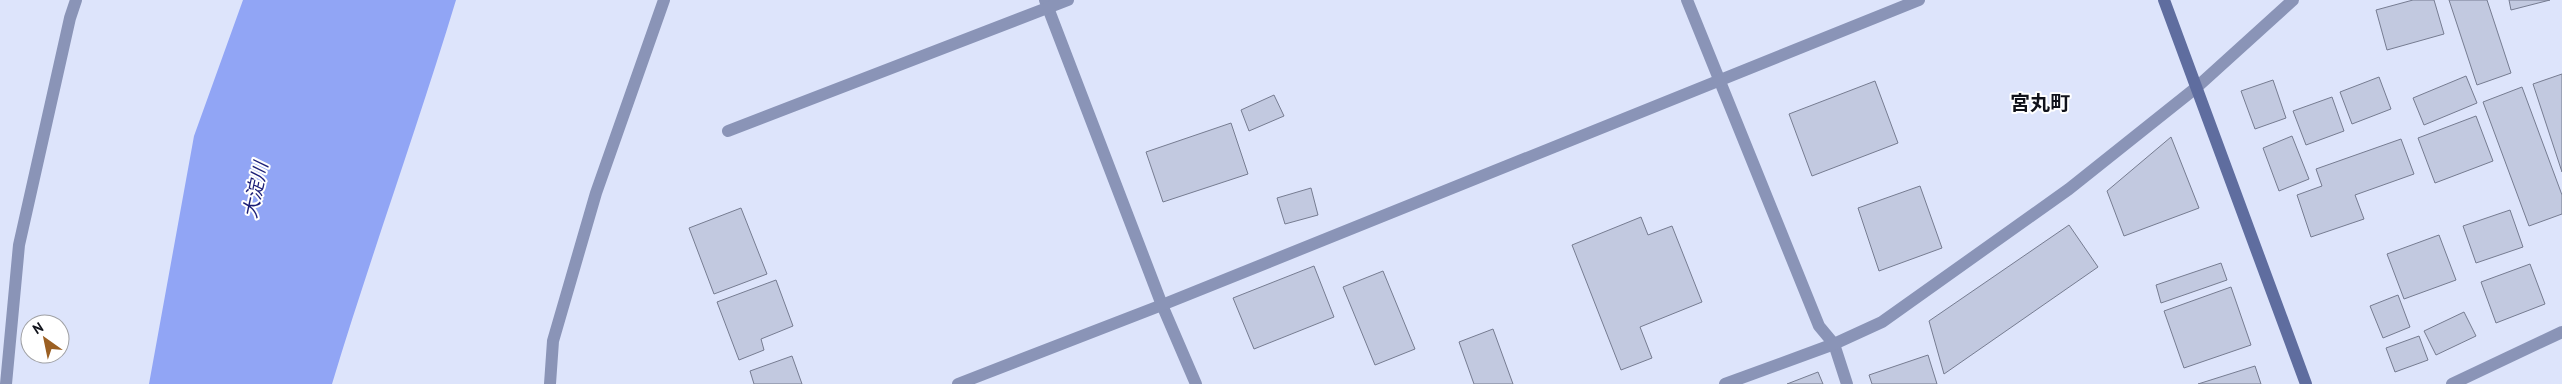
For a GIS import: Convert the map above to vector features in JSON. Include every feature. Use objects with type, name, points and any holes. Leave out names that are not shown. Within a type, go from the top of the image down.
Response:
[{"type":"street","points":[[6,384],[19,245],[70,18],[76,0]]},
{"type":"street","points":[[550,384],[553,341],[596,193],[664,0]]},
{"type":"street","points":[[728,131],[1046,4],[1068,0]]},
{"type":"street","points":[[1687,0],[1819,326],[1834,344],[1847,384]]},
{"type":"street","points":[[958,384],[1162,305],[1919,0]]},
{"type":"street","points":[[2164,0],[2306,384]]},
{"type":"street","points":[[1725,384],[1834,344],[1882,322],[2069,189],[2197,87],[2293,0]]},
{"type":"street","points":[[1046,4],[1162,305],[1196,384]]},
{"type":"street","points":[[2452,384],[2562,332]]},
{"type":"water","name":"大淀川","points":[[243,0],[456,0],[332,384],[149,384],[194,136]]},
{"type":"building","points":[[2413,0],[2434,0],[2444,34],[2387,50],[2376,10]]},
{"type":"building","points":[[2449,0],[2487,0],[2511,73],[2477,85]]},
{"type":"building","points":[[2509,0],[2550,0],[2511,10]]},
{"type":"building","points":[[2562,74],[2562,172],[2533,84]]},
{"type":"building","points":[[2466,76],[2477,103],[2424,125],[2413,98]]},
{"type":"building","points":[[2379,77],[2391,109],[2352,124],[2340,92]]},
{"type":"building","points":[[2273,80],[2286,118],[2255,129],[2241,91]]},
{"type":"building","points":[[1875,81],[1898,143],[1812,176],[1789,114]]},
{"type":"building","points":[[2522,87],[2562,195],[2562,214],[2529,226],[2483,102]]},
{"type":"building","points":[[1274,95],[1284,116],[1249,131],[1241,110]]},
{"type":"building","points":[[2332,97],[2344,131],[2306,145],[2293,111]]},
{"type":"building","points":[[2476,116],[2493,161],[2435,183],[2418,138]]},
{"type":"building","points":[[1231,123],[1248,174],[1163,202],[1146,152]]},
{"type":"building","points":[[2292,136],[2309,179],[2279,191],[2263,148]]},
{"type":"building","points":[[2171,137],[2199,208],[2124,236],[2107,191]]},
{"type":"building","points":[[2401,139],[2414,174],[2355,195],[2364,219],[2311,237],[2297,195],[2322,186],[2316,169]]},
{"type":"building","points":[[1920,186],[1942,248],[1879,271],[1858,208]]},
{"type":"building","points":[[1311,188],[1318,215],[1285,224],[1277,198]]},
{"type":"building","points":[[741,208],[767,274],[714,294],[689,228]]},
{"type":"building","points":[[2510,210],[2523,247],[2476,263],[2463,226]]},
{"type":"building","points":[[1641,217],[1648,235],[1672,226],[1702,302],[1640,327],[1652,358],[1621,370],[1572,245]]},
{"type":"building","points":[[2069,225],[2098,267],[1944,374],[1929,321]]},
{"type":"building","points":[[2439,235],[2456,280],[2404,299],[2387,254]]},
{"type":"building","points":[[2221,263],[2227,280],[2161,303],[2156,285]]},
{"type":"building","points":[[2530,264],[2545,304],[2496,323],[2481,282]]},
{"type":"building","points":[[1314,266],[1334,317],[1254,349],[1233,298]]},
{"type":"building","points":[[1383,271],[1415,349],[1375,365],[1343,287]]},
{"type":"building","points":[[776,280],[793,326],[761,339],[764,350],[739,360],[717,302]]},
{"type":"building","points":[[2231,287],[2251,345],[2184,368],[2164,311]]},
{"type":"building","points":[[2398,295],[2410,327],[2383,338],[2370,306]]},
{"type":"building","points":[[2464,312],[2476,336],[2436,355],[2424,331]]},
{"type":"building","points":[[1493,329],[1513,384],[1474,384],[1459,342]]},
{"type":"building","points":[[2419,336],[2428,360],[2395,372],[2386,348]]},
{"type":"building","points":[[1928,355],[1937,384],[1872,384],[1869,375]]},
{"type":"building","points":[[792,356],[802,384],[754,384],[750,371]]},
{"type":"building","points":[[2255,366],[2261,384],[2198,384]]},
{"type":"building","points":[[1818,372],[1823,384],[1787,384]]},
{"type":"district","name":"宮丸町","points":[[2040,103]]}]
